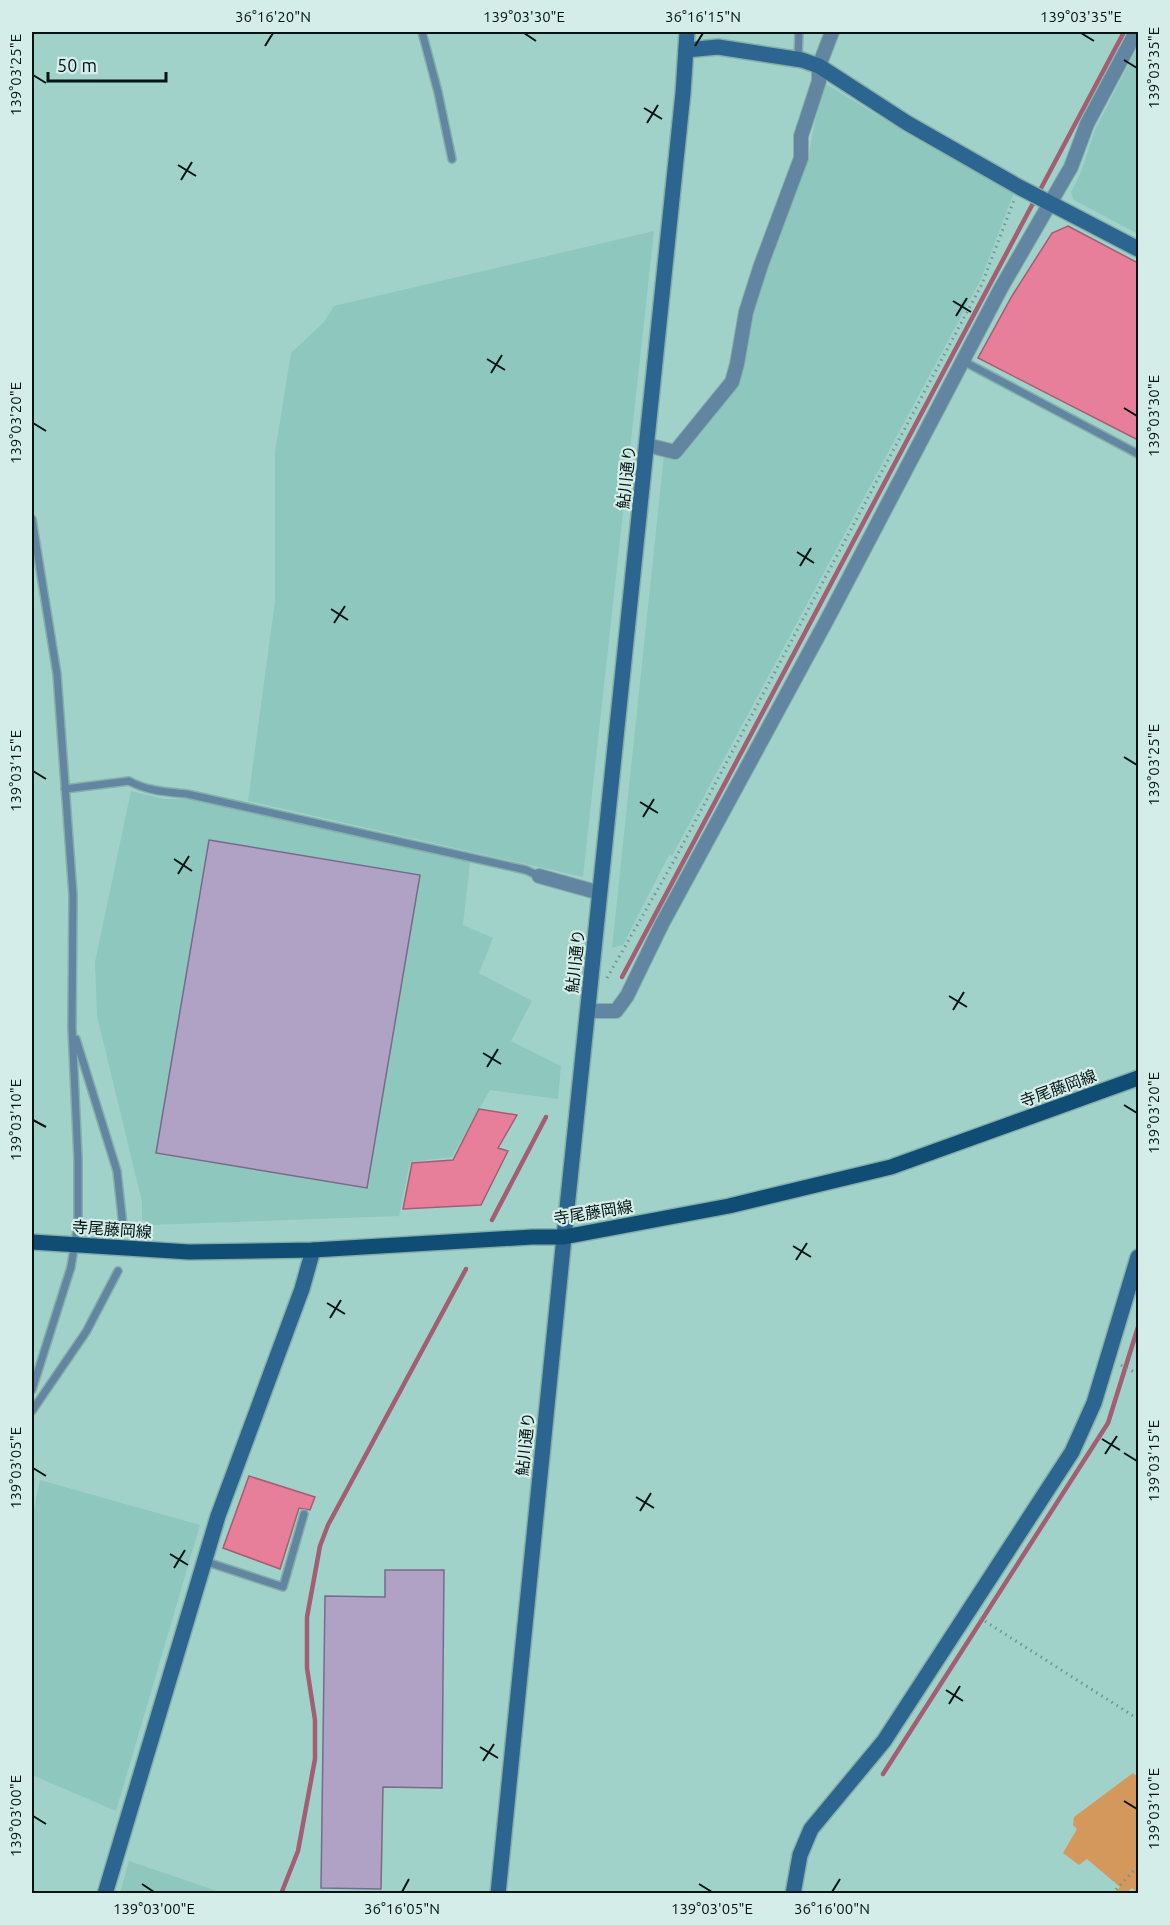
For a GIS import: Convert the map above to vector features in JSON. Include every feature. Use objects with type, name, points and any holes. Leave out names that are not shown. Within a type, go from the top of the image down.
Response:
[{"type":"main road","name":"寺尾藤岡線","points":[[32,1242],[189,1252],[313,1250],[564,1237],[729,1206],[891,1167],[1138,1078]]},
{"type":"street","name":"鮎川通り","points":[[498,1893],[684,93],[687,32]]},
{"type":"street","points":[[647,445],[675,452],[732,382],[746,312],[801,158],[801,136],[819,81],[819,66],[832,32]]},
{"type":"street","points":[[588,1011],[616,1011],[627,996],[662,924],[829,616],[1047,201],[1071,166],[1087,124],[1136,32]]},
{"type":"street","points":[[686,50],[718,47],[798,59],[819,66],[907,123],[1019,187],[1138,249]]},
{"type":"street","points":[[539,876],[600,893]]},
{"type":"street","points":[[105,1893],[218,1516],[302,1288],[313,1250]]},
{"type":"street","points":[[793,1893],[800,1855],[811,1829],[884,1741],[1072,1452],[1094,1403],[1138,1257]]},
{"type":"lane","points":[[422,32],[452,159]]},
{"type":"lane","points":[[798,59],[799,32]]},
{"type":"lane","points":[[963,361],[1138,454]]},
{"type":"lane","points":[[32,519],[57,674],[73,895],[72,1028],[78,1159],[78,1224],[71,1267],[32,1390]]},
{"type":"lane","points":[[65,789],[129,781],[138,786],[162,792],[199,796],[526,870],[539,876]]},
{"type":"lane","points":[[72,1028],[117,1171],[123,1226]]},
{"type":"lane","points":[[32,1411],[86,1332],[118,1271]]},
{"type":"lane","points":[[204,1561],[283,1587],[304,1514]]},
{"type":"path","points":[[605,982],[675,859],[982,284],[1019,187]]},
{"type":"path","points":[[1108,1359],[1138,1374]]},
{"type":"path","points":[[968,1611],[1138,1719]]},
{"type":"path","points":[[1112,1893],[1138,1866]]},
{"type":"shaded area","points":[[1138,46],[1138,234],[1074,200],[1071,192],[1081,172],[1095,130]]},
{"type":"shaded area","points":[[826,84],[918,140],[1014,192],[981,279],[672,856],[669,855],[623,945],[612,948],[664,455],[733,387],[744,366],[753,312],[764,267],[808,158],[821,90]]},
{"type":"shaded area","points":[[1068,226],[1138,263],[1138,440],[978,358],[1012,296],[1052,233]]},
{"type":"shaded area","points":[[654,231],[583,877],[248,801],[275,601],[275,452],[291,353],[324,322],[334,306]]},
{"type":"shaded area","points":[[131,791],[164,799],[193,799],[470,862],[463,925],[493,938],[479,973],[532,1001],[511,1041],[561,1066],[558,1099],[490,1090],[452,1157],[410,1162],[399,1216],[151,1225],[142,1219],[142,1202],[97,1016],[95,962]]},
{"type":"shaded area","points":[[479,1109],[517,1115],[498,1148],[508,1151],[481,1205],[403,1209],[412,1163],[453,1160]]},
{"type":"shaded area","points":[[249,1476],[315,1497],[310,1510],[299,1508],[280,1569],[223,1548]]},
{"type":"shaded area","points":[[40,1480],[200,1525],[116,1811],[32,1775],[32,1518]]},
{"type":"shaded area","points":[[1133,1773],[1138,1777],[1138,1893],[1132,1888],[1126,1893],[1115,1893],[1120,1887],[1087,1859],[1079,1865],[1063,1853],[1077,1829],[1073,1825],[1074,1817]]},
{"type":"shaded area","points":[[129,1861],[223,1893],[120,1893]]},
{"type":"building","points":[[209,840],[420,875],[367,1188],[156,1153]]},
{"type":"building","points":[[385,1570],[444,1570],[442,1788],[383,1787],[381,1889],[321,1888],[325,1596],[385,1597]]},
{"type":"waterway","points":[[622,977],[1124,32]]},
{"type":"waterway","points":[[492,1220],[546,1117]]},
{"type":"waterway","points":[[281,1894],[298,1851],[315,1759],[315,1720],[307,1668],[307,1617],[320,1546],[328,1525],[466,1269]]},
{"type":"waterway","points":[[883,1774],[1108,1423],[1138,1327]]}]
